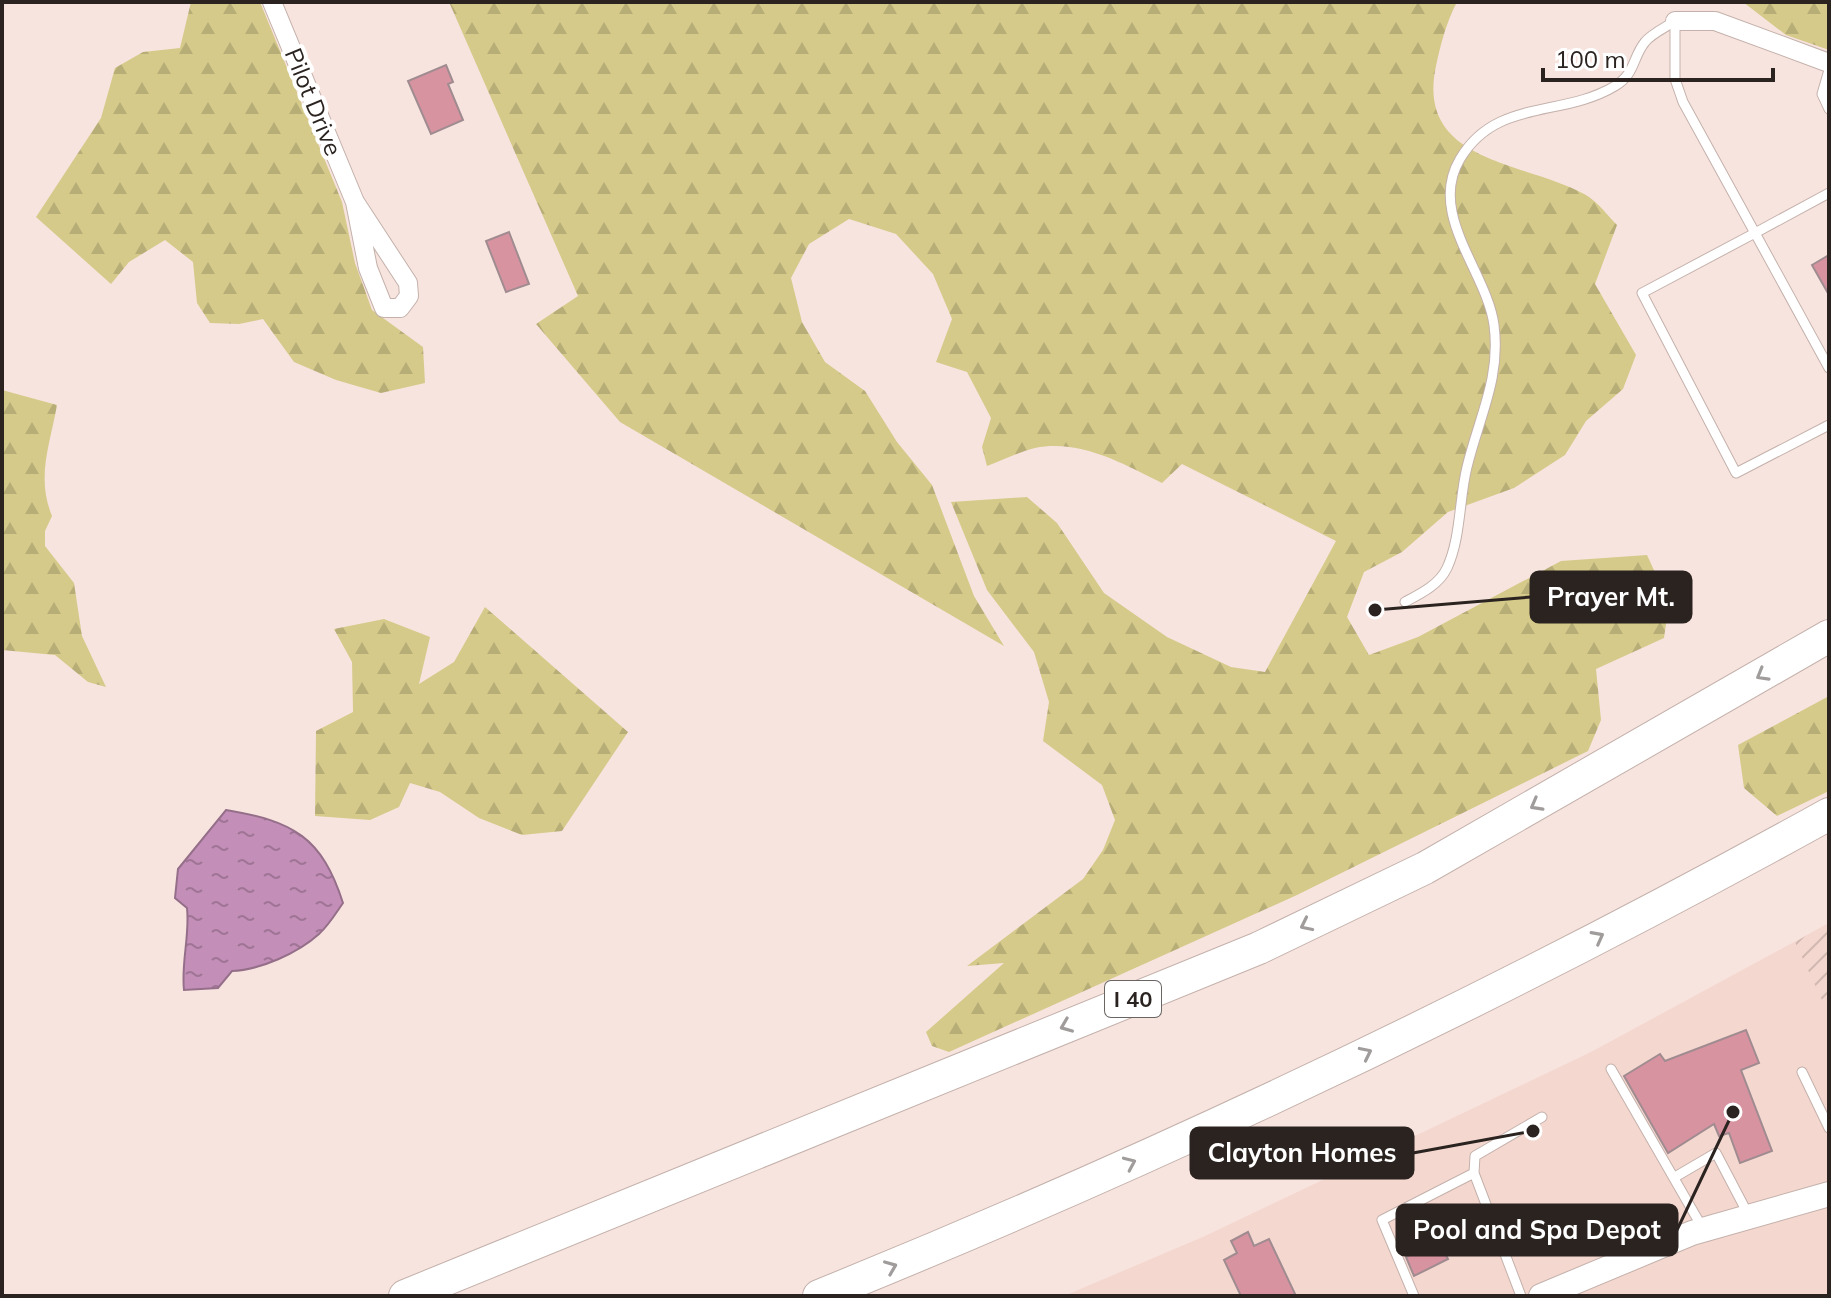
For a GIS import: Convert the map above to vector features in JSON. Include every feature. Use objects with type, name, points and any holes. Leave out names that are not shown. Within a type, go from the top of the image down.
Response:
[{"type":"highway","name":"I 40","points":[[405,1296],[1259,948],[1438,860],[1829,636]]},
{"type":"highway","points":[[819,1296],[976,1232],[1230,1119],[1517,980],[1829,814]]},
{"type":"main road","points":[[1541,1296],[1704,1230],[1829,1194]]},
{"type":"street","name":"Pilot Drive","points":[[272,2],[355,202],[408,283],[409,296],[400,308],[384,308],[368,268],[355,202]]},
{"type":"street","points":[[1675,21],[1715,21],[1829,63]]},
{"type":"lane","points":[[1675,21],[1675,79],[1683,102],[1829,368]]},
{"type":"lane","points":[[1405,602],[1428,590],[1446,570],[1467,464],[1497,365],[1490,299],[1455,229],[1451,192],[1458,162],[1473,138],[1493,123],[1586,98],[1615,86],[1630,74],[1644,42],[1675,21]]},
{"type":"lane","points":[[1829,70],[1822,94],[1829,109]]},
{"type":"lane","points":[[1829,193],[1642,293],[1736,473],[1829,425]]},
{"type":"lane","points":[[1611,1069],[1704,1230]]},
{"type":"lane","points":[[1802,1072],[1829,1128]]},
{"type":"lane","points":[[1521,1296],[1474,1173],[1475,1156],[1542,1117]]},
{"type":"lane","points":[[1675,1177],[1716,1153],[1749,1217]]},
{"type":"lane","points":[[1414,1296],[1382,1220],[1474,1173]]},
{"type":"shaded area","points":[[1829,923],[1829,1296],[1064,1296],[1205,1236],[1591,1052]]},
{"type":"shaded area","points":[[1829,923],[1829,1015],[1795,942]]},
{"type":"green space","points":[[191,2],[260,2],[342,202],[355,263],[372,310],[423,347],[425,383],[381,393],[336,380],[294,362],[263,319],[239,324],[210,323],[197,303],[193,262],[165,240],[129,262],[111,284],[36,217],[101,118],[115,68],[143,52],[180,48]]},
{"type":"green space","points":[[449,2],[1457,2],[1444,33],[1436,66],[1434,98],[1442,123],[1458,141],[1481,154],[1586,195],[1617,225],[1595,284],[1636,355],[1623,389],[1586,421],[1565,455],[1514,488],[1448,512],[1402,552],[1364,572],[1347,617],[1369,655],[1418,637],[1561,561],[1647,555],[1669,603],[1664,638],[1596,669],[1601,720],[1588,751],[1297,895],[949,1052],[932,1046],[926,1032],[1004,963],[967,966],[1083,879],[1103,850],[1115,820],[1102,785],[1043,741],[1049,702],[1034,652],[987,590],[951,502],[1027,497],[1057,523],[1104,593],[1167,637],[1231,667],[1265,672],[1336,541],[1182,464],[1162,483],[1101,455],[1052,446],[1035,448],[987,466],[982,447],[991,418],[967,372],[936,362],[952,319],[933,274],[896,234],[849,219],[809,244],[791,278],[802,322],[825,362],[865,391],[897,442],[932,485],[974,596],[1004,646],[620,422],[536,324],[578,296]]},
{"type":"green space","points":[[1743,2],[1829,2],[1829,50],[1786,35]]},
{"type":"green space","points":[[2,390],[57,405],[45,474],[47,502],[52,516],[45,531],[45,546],[74,583],[82,636],[106,687],[88,682],[55,655],[2,650]]},
{"type":"green space","points":[[485,607],[628,732],[562,831],[522,835],[479,818],[440,792],[410,783],[399,807],[370,820],[315,816],[316,731],[353,712],[352,662],[334,629],[384,619],[430,637],[419,684],[454,662]]},
{"type":"green space","points":[[1829,696],[1829,791],[1777,816],[1744,788],[1738,745]]},
{"type":"water","points":[[226,810],[270,820],[302,836],[325,862],[343,903],[319,934],[290,954],[266,964],[232,971],[218,988],[184,990],[188,918],[187,908],[175,898],[178,869]]},
{"type":"building","points":[[446,65],[453,82],[448,84],[463,120],[431,134],[408,81]]},
{"type":"building","points":[[509,232],[529,284],[506,292],[486,241]]},
{"type":"building","points":[[1829,255],[1829,295],[1812,265]]},
{"type":"building","points":[[1746,1030],[1759,1063],[1741,1070],[1772,1151],[1740,1163],[1729,1133],[1719,1136],[1714,1124],[1668,1153],[1624,1076],[1660,1054],[1665,1061]]},
{"type":"building","points":[[1248,1232],[1254,1246],[1269,1239],[1296,1296],[1241,1296],[1224,1260],[1237,1253],[1231,1241]]},
{"type":"building","points":[[1439,1241],[1448,1259],[1414,1276],[1406,1257]]},
{"type":"place","name":"Prayer Mt.","points":[[1375,610]]},
{"type":"place","name":"Pool and Spa Depot","points":[[1733,1112]]},
{"type":"place","name":"Clayton Homes","points":[[1533,1131]]}]
